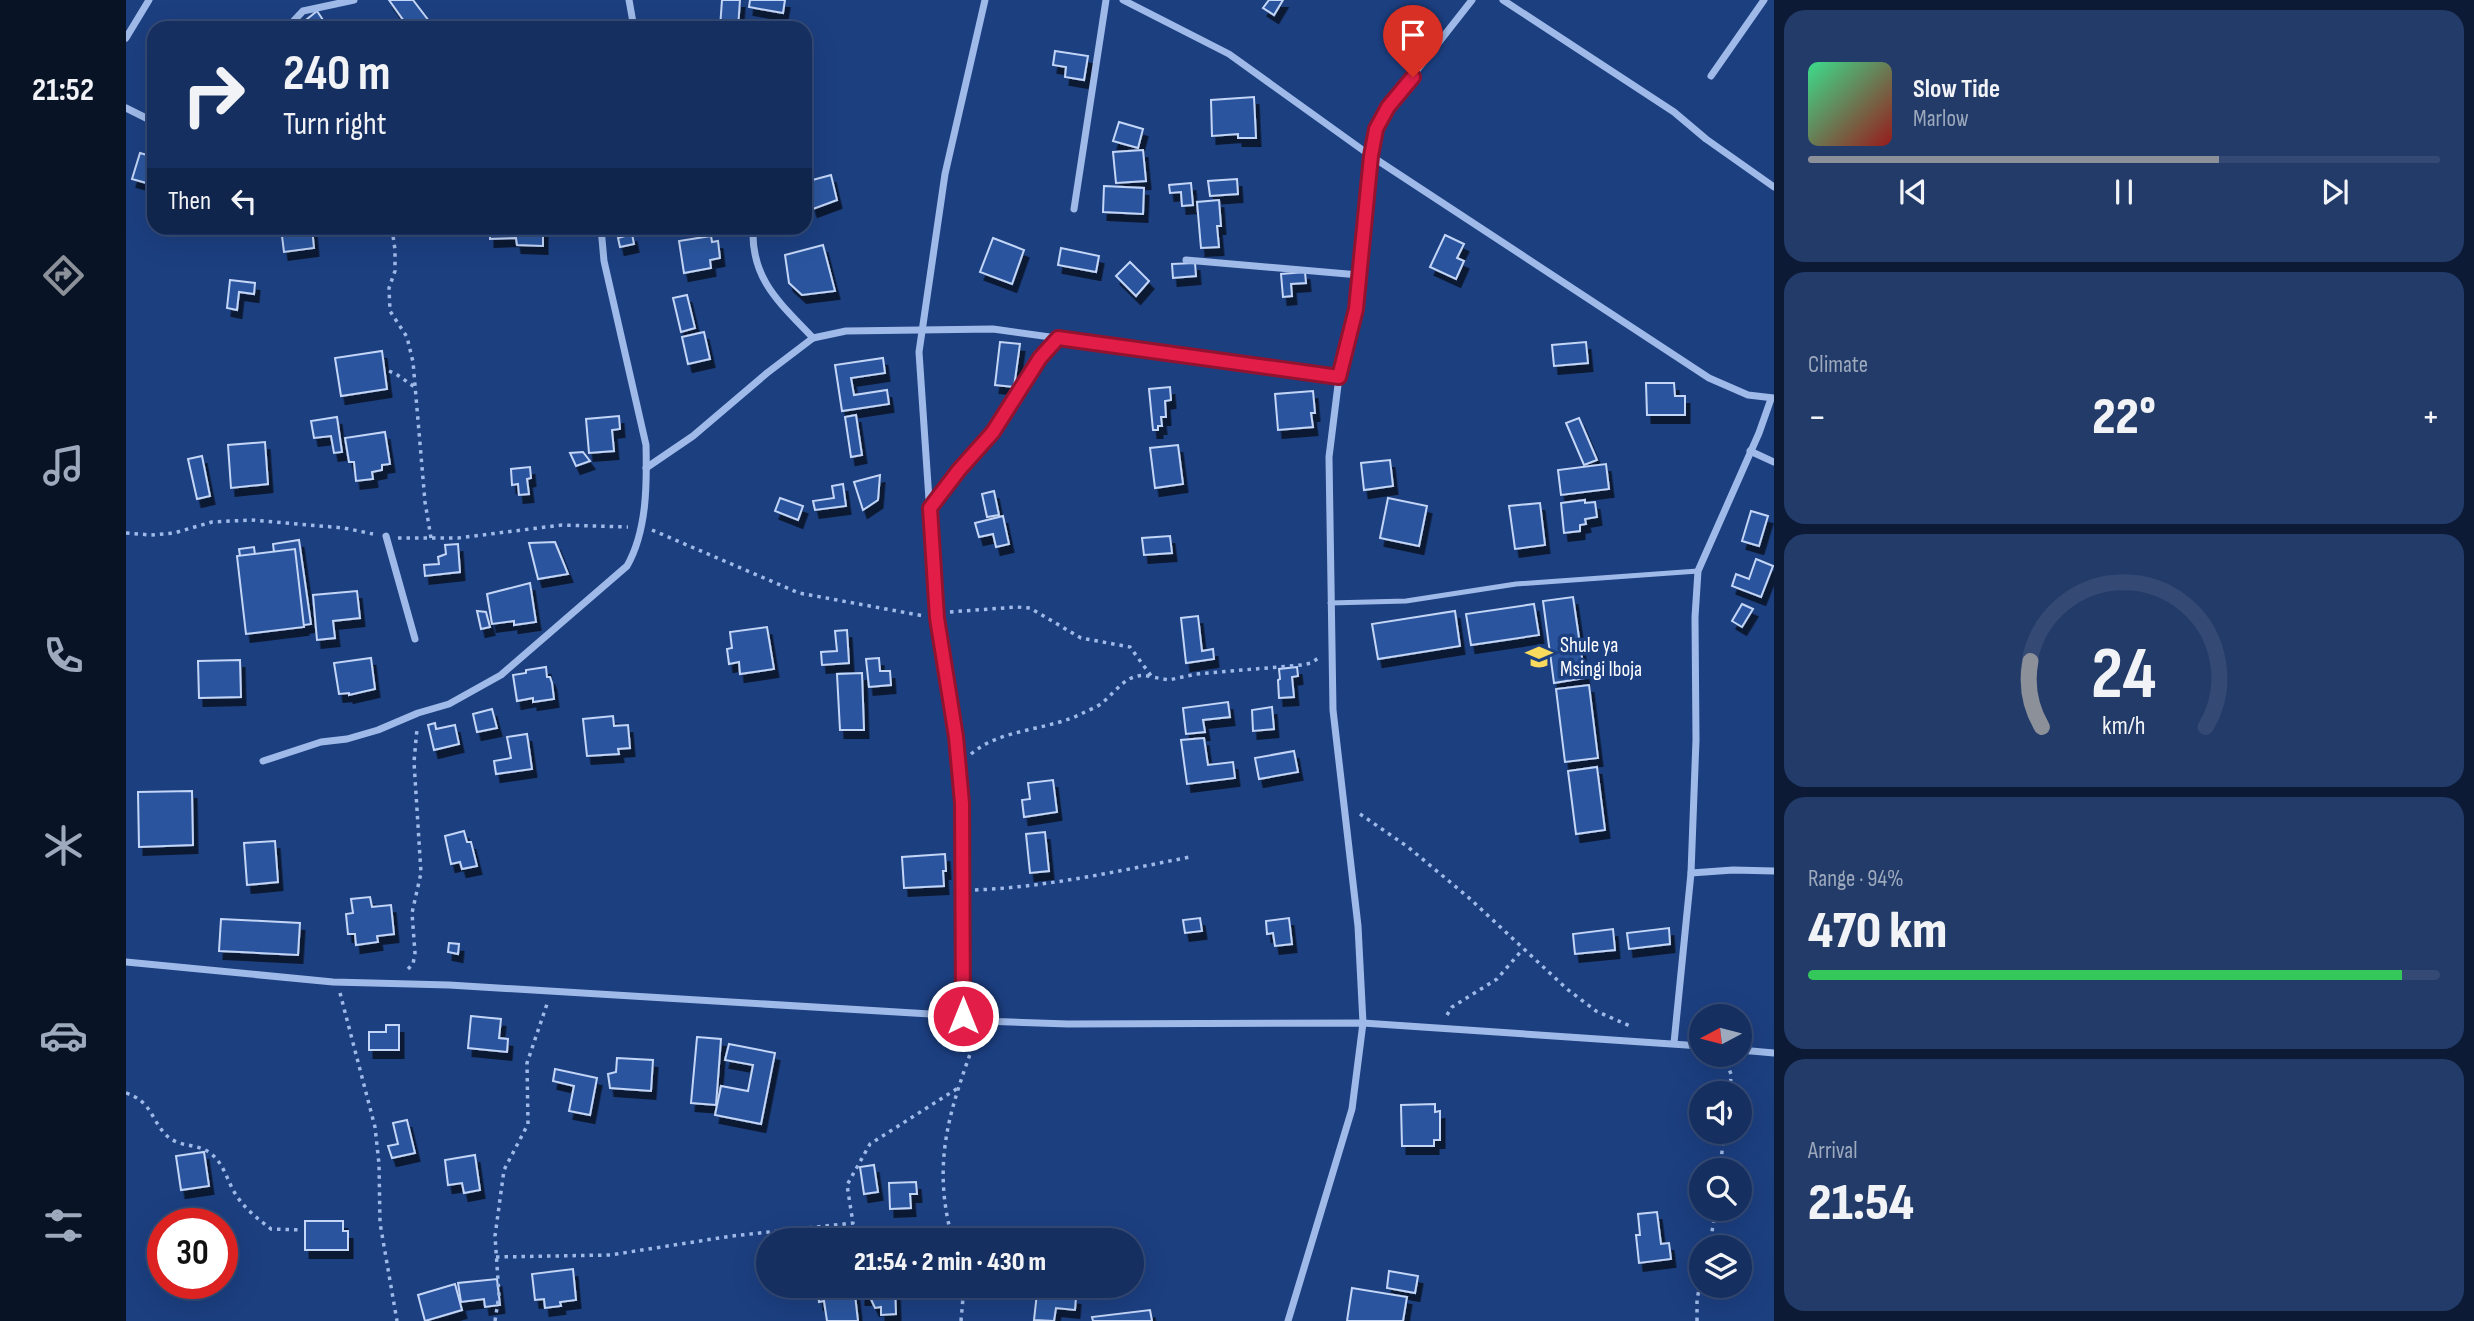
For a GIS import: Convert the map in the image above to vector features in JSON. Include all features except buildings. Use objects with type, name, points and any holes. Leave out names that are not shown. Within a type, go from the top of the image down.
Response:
[{"type":"street","points":[[126,38],[149,0]]},
{"type":"street","points":[[294,21],[303,11],[354,0]]},
{"type":"street","points":[[629,0],[633,21]]},
{"type":"street","points":[[963,1016],[962,803],[937,616],[919,352],[945,174],[985,0]]},
{"type":"street","points":[[1074,209],[1106,0]]},
{"type":"street","points":[[1123,0],[1229,54],[1371,156],[1709,378],[1748,395],[1772,398],[1698,571],[1691,873],[1674,1043]]},
{"type":"street","points":[[1288,1321],[1352,1109],[1363,1023],[1358,926],[1333,710],[1329,457],[1339,377],[1356,309],[1376,129],[1388,107],[1472,0]]},
{"type":"street","points":[[1503,0],[1674,112],[1706,139],[1774,187]]},
{"type":"street","points":[[1711,76],[1765,0]]},
{"type":"street","points":[[126,108],[147,118]]},
{"type":"street","points":[[262,761],[321,742],[347,739],[378,730],[418,713],[449,704],[501,676],[626,566],[636,549],[641,528],[646,444],[604,261],[602,235]]},
{"type":"street","points":[[755,235],[760,276],[776,300],[813,338]]},
{"type":"street","points":[[1186,260],[1359,275]]},
{"type":"street","points":[[646,468],[693,436],[813,338],[846,331],[993,328],[1339,377]]},
{"type":"street","points":[[930,508],[993,432],[1040,358],[1058,338]]},
{"type":"street","points":[[1750,452],[1774,462]]},
{"type":"street","points":[[386,536],[415,639]]},
{"type":"street","points":[[1691,873],[1774,871]]},
{"type":"street","points":[[126,961],[337,982],[552,991],[963,1016],[981,1021],[1068,1024],[1363,1023],[1689,1045]]},
{"type":"street","points":[[1752,1052],[1774,1053]]},
{"type":"lane","points":[[1330,603],[1406,601],[1516,584],[1698,571]]},
{"type":"path","points":[[393,235],[395,271],[389,288],[390,311],[407,337],[416,388],[425,502],[431,538]]},
{"type":"path","points":[[389,371],[416,388]]},
{"type":"path","points":[[126,533],[174,533],[212,522],[251,520],[344,528],[386,536],[431,538],[458,538],[562,525],[641,528],[662,533],[799,593],[937,616],[1016,607],[1030,608],[1081,638],[1130,647],[1152,677]]},
{"type":"path","points":[[958,764],[981,745],[1079,715],[1102,703],[1124,680],[1145,675],[1169,680],[1196,674],[1302,665],[1311,663],[1331,651]]},
{"type":"path","points":[[390,984],[413,964],[415,953],[412,913],[421,873],[414,762],[418,713]]},
{"type":"path","points":[[1343,802],[1408,847],[1468,897],[1567,989],[1596,1010],[1637,1029],[1656,1042]]},
{"type":"path","points":[[962,891],[1004,889],[1070,880],[1190,857]]},
{"type":"path","points":[[1438,1028],[1451,1007],[1497,979],[1524,949]]},
{"type":"path","points":[[337,982],[375,1127],[380,1223],[397,1321]]},
{"type":"path","points":[[495,1321],[499,1295],[495,1237],[505,1170],[527,1124],[527,1063],[552,991]]},
{"type":"path","points":[[952,1228],[945,1193],[943,1158],[948,1120],[981,1021]]},
{"type":"path","points":[[496,1257],[610,1255],[732,1236],[853,1223],[847,1185],[870,1144],[958,1088]]},
{"type":"path","points":[[126,1093],[146,1104],[165,1135],[177,1144],[208,1151],[218,1160],[236,1195],[246,1208],[271,1230],[302,1230]]},
{"type":"path","points":[[961,1321],[963,1298]]},
{"type":"path","points":[[1697,1298],[1697,1321]]},
{"type":"place","name":"Shule ya Msingi Iboja","points":[[1539,657]]},
{"type":"route","points":[[963,1016],[962,803],[956,737],[937,618],[930,508],[993,432],[1040,358],[1058,338],[1339,377],[1356,309],[1376,129],[1388,107],[1413,77]]}]
